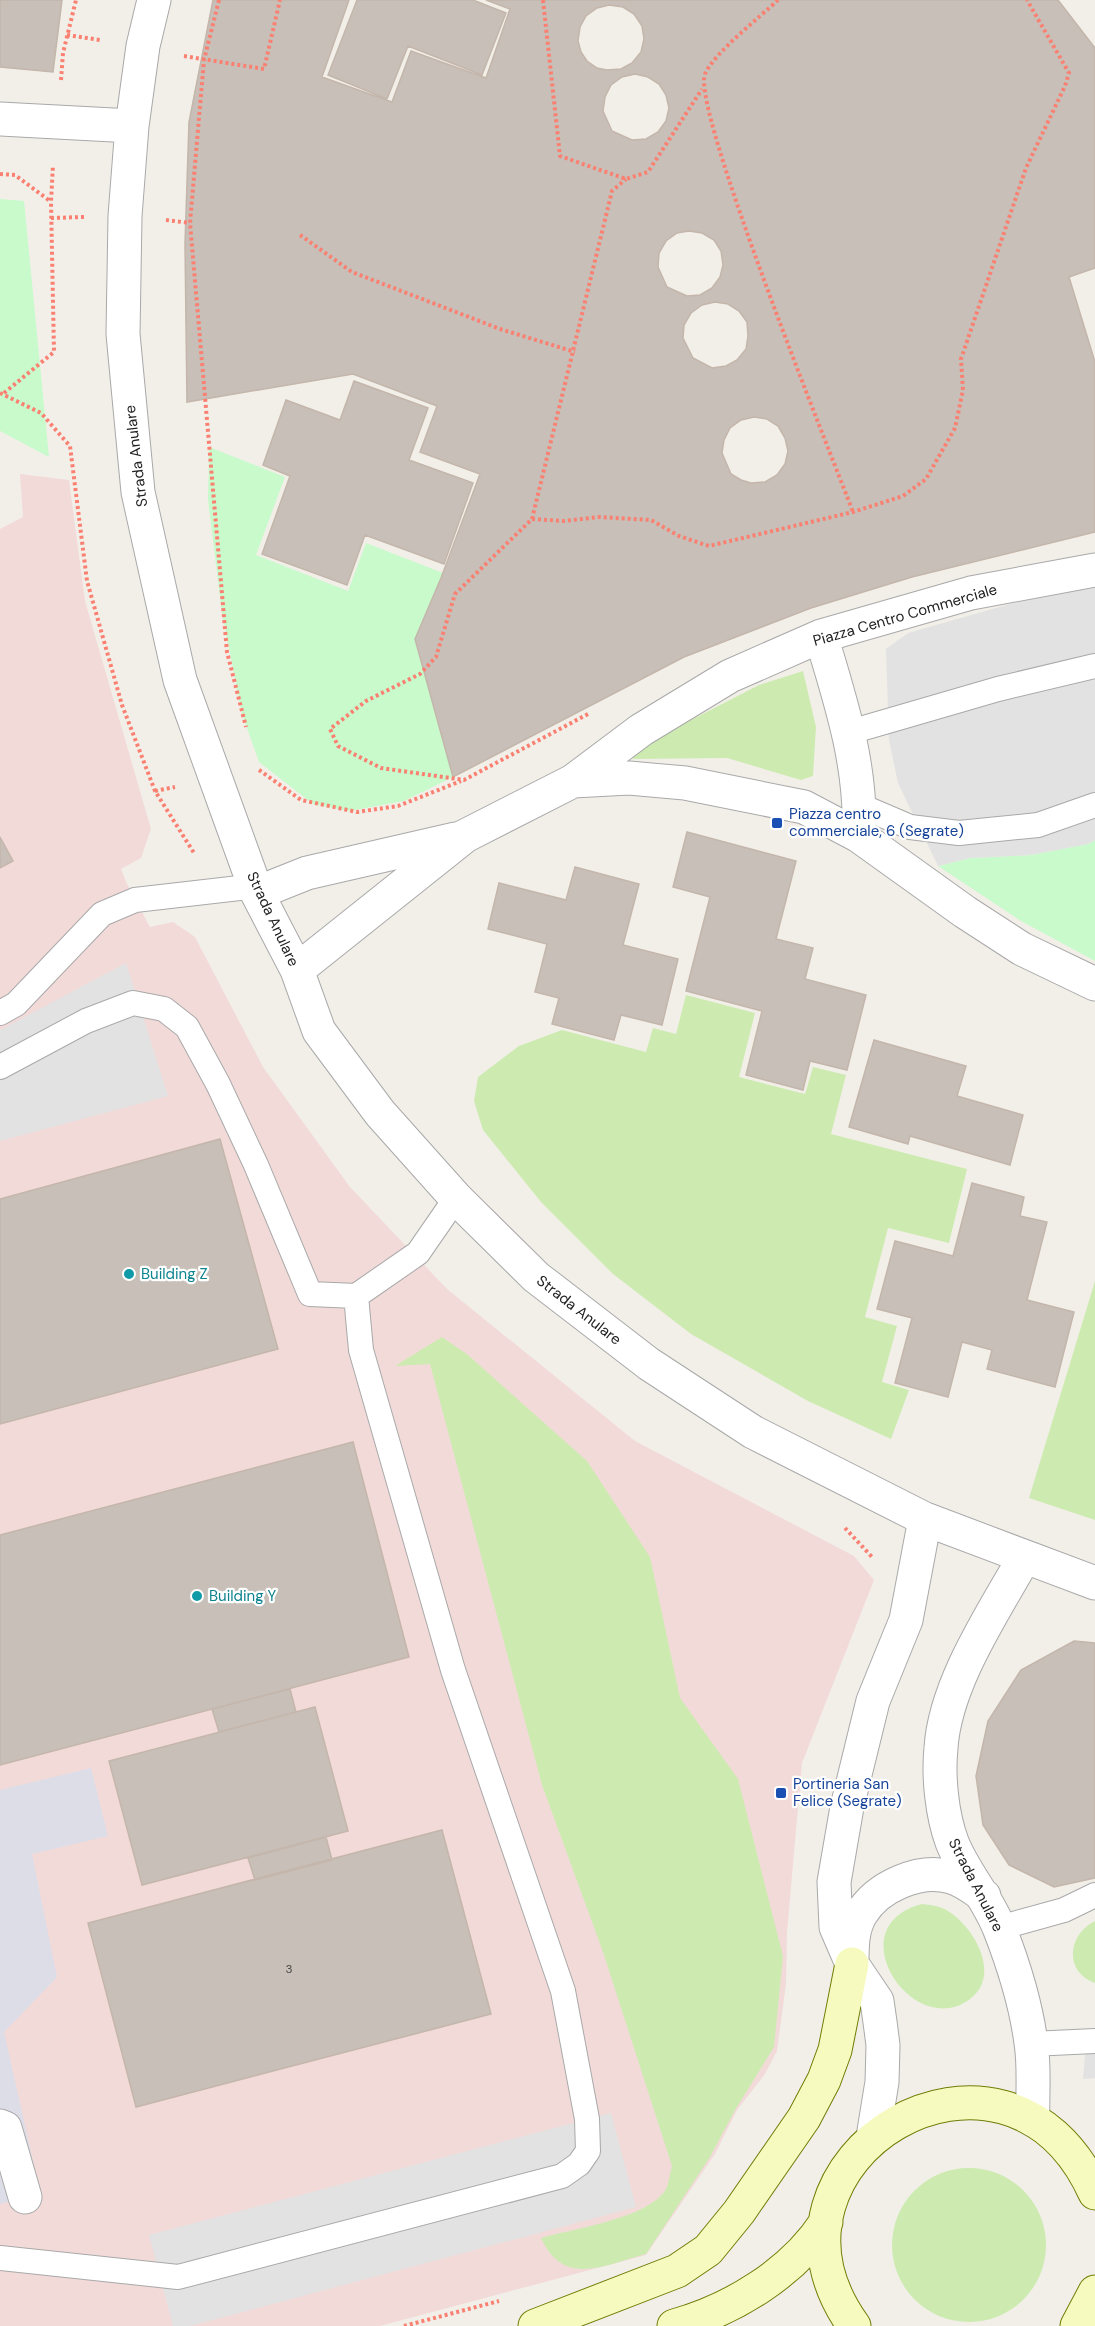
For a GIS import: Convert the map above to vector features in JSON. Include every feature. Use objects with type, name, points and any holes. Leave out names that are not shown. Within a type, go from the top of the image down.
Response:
[{"type":"main road","points":[[535,2326],[677,2271],[708,2250],[739,2212],[804,2118],[824,2080],[835,2050],[852,1964]]},
{"type":"main road","points":[[854,2326],[838,2299],[829,2274],[826,2222],[831,2201],[845,2169],[873,2137],[914,2111],[963,2102],[987,2104],[1033,2120],[1087,2164],[1095,2193]]},
{"type":"main road","points":[[674,2326],[705,2316],[752,2292],[813,2243],[826,2222]]},
{"type":"main road","points":[[1077,2326],[1095,2292]]},
{"type":"street","name":"Strada Anulare","points":[[154,0],[143,46],[132,126],[125,216],[123,334],[138,492],[180,680],[213,777],[257,889],[297,970],[319,1031],[380,1113],[456,1198],[536,1276],[649,1364],[753,1432],[925,1519],[1095,1583]]},
{"type":"street","points":[[0,119],[56,124],[132,126]]},
{"type":"street","name":"Piazza Centro Commerciale","points":[[297,970],[465,836],[573,781],[640,730],[730,676],[821,636],[971,593],[1095,570]]},
{"type":"street","points":[[821,636],[849,732],[860,821]]},
{"type":"street","name":"Piazza Centro Commerciale","points":[[573,781],[629,778],[685,783],[860,821],[965,912],[1022,949],[1095,984]]},
{"type":"street","name":"Piazza Centro Commerciale","points":[[257,889],[307,873],[465,836]]},
{"type":"street","points":[[873,2137],[882,2082],[884,2045],[877,2001],[852,1964],[836,1927],[834,1882],[847,1807],[873,1701],[906,1620],[925,1519]]},
{"type":"street","name":"Strada Anulare","points":[[1024,1558],[962,1675],[947,1713],[940,1748],[945,1814],[952,1842],[984,1896],[999,1928],[1019,1986],[1031,2044],[1033,2120]]},
{"type":"street","points":[[852,1964],[852,1936],[860,1915],[873,1898],[902,1881],[922,1875],[951,1876],[984,1896]]},
{"type":"street","points":[[0,2126],[5,2128],[25,2197]]},
{"type":"lane","points":[[849,732],[998,689],[1095,666]]},
{"type":"lane","points":[[860,821],[959,833],[1038,825],[1095,805]]},
{"type":"lane","points":[[0,1013],[16,1004],[102,914],[135,900],[257,889]]},
{"type":"lane","points":[[0,1067],[86,1021],[133,1003],[164,1009],[187,1027],[218,1084],[256,1165],[310,1294],[356,1296],[418,1253],[456,1198]]},
{"type":"lane","points":[[0,2258],[178,2277],[562,2176],[579,2164],[588,2151],[587,2119],[563,1991],[453,1670],[361,1350],[356,1296]]},
{"type":"lane","points":[[999,1928],[1064,1910],[1095,1895]]},
{"type":"lane","points":[[1031,2044],[1095,2041]]},
{"type":"path","points":[[4,393],[54,352],[51,202],[63,53],[76,0]]},
{"type":"path","points":[[219,0],[204,60],[190,223],[227,652],[247,732]]},
{"type":"path","points":[[204,60],[264,69],[280,0]]},
{"type":"path","points":[[543,0],[560,156],[626,179]]},
{"type":"path","points":[[778,0],[713,61],[704,75],[703,88],[723,166],[853,512]]},
{"type":"path","points":[[532,519],[564,521],[599,517],[651,520],[679,536],[709,546],[853,512],[903,496],[926,479],[955,428],[963,390],[961,359],[1026,168],[1069,73],[1027,0]]},
{"type":"path","points":[[464,780],[381,768],[338,746],[330,729],[366,701],[420,674],[436,657],[455,594],[532,519],[575,352],[612,191],[626,179],[648,172],[703,88]]},
{"type":"path","points":[[0,174],[15,175],[51,202]]},
{"type":"path","points":[[300,235],[352,272],[500,329],[575,352]]},
{"type":"path","points":[[155,791],[203,783],[213,777],[256,768],[301,800],[357,812],[398,806],[464,780],[518,752]]},
{"type":"shaded area","points":[[20,474],[69,480],[85,601],[151,829],[141,858],[121,869],[127,884],[150,927],[173,922],[195,937],[263,1067],[350,1187],[447,1289],[635,1441],[854,1556],[874,1580],[802,1763],[787,1932],[786,1984],[777,2051],[765,2074],[737,2110],[715,2154],[646,2255],[380,2326],[0,2326],[0,529],[23,517]]},
{"type":"shaded area","points":[[1095,586],[1095,840],[1088,844],[1031,855],[970,858],[938,866],[898,783],[889,740],[886,649],[908,633],[1010,604]]},
{"type":"shaded area","points":[[126,963],[168,1096],[0,1141],[0,1030]]},
{"type":"shaded area","points":[[91,1768],[108,1836],[32,1854],[57,1977],[4,2032],[40,2192],[0,2204],[0,1790]]},
{"type":"shaded area","points":[[1095,2041],[1095,2078],[1083,2079],[1086,2043]]},
{"type":"shaded area","points":[[611,2113],[636,2207],[190,2326],[173,2326],[149,2235]]},
{"type":"green space","points":[[0,199],[24,201],[49,457],[0,431]]},
{"type":"green space","points":[[209,447],[285,477],[256,555],[348,591],[366,543],[443,573],[453,777],[404,801],[349,811],[313,804],[259,762],[242,714],[222,613],[208,500]]},
{"type":"green space","points":[[803,671],[816,727],[813,776],[801,780],[727,758],[634,759],[625,754],[759,685]]},
{"type":"green space","points":[[1095,840],[1095,961],[1021,921],[938,866],[970,858],[1031,855],[1088,844]]},
{"type":"green space","points":[[686,995],[755,1013],[739,1077],[805,1094],[813,1067],[846,1075],[831,1134],[967,1169],[949,1243],[888,1228],[865,1317],[897,1326],[882,1382],[909,1390],[891,1439],[808,1401],[691,1334],[613,1274],[541,1202],[483,1130],[474,1101],[478,1077],[519,1046],[562,1030],[646,1052],[653,1028],[676,1034]]},
{"type":"green space","points":[[1095,1281],[1095,1520],[1029,1498]]},
{"type":"green space","points":[[442,1337],[468,1355],[587,1461],[650,1557],[680,1698],[738,1779],[783,1956],[774,2047],[735,2110],[710,2157],[646,2254],[600,2267],[573,2268],[561,2263],[550,2253],[541,2238],[609,2221],[644,2208],[666,2189],[672,2166],[603,1952],[542,1785],[430,1364],[395,1366]]},
{"type":"green space","points":[[922,1904],[942,1908],[958,1918],[967,1928],[981,1952],[984,1977],[979,1989],[970,1999],[948,2008],[926,2005],[907,1994],[892,1976],[884,1955],[885,1934],[897,1916]]},
{"type":"green space","points":[[1095,1921],[1095,1983],[1085,1978],[1078,1970],[1073,1953],[1079,1935]]},
{"type":"green space","points":[[969,2168],[998,2174],[1012,2181],[1023,2191],[1033,2202],[1040,2216],[1046,2245],[1040,2274],[1033,2288],[1023,2299],[1012,2309],[998,2316],[969,2322],[940,2316],[926,2309],[915,2299],[905,2288],[898,2274],[892,2245],[898,2216],[905,2202],[915,2191],[926,2181],[940,2174]]},
{"type":"building","points":[[0,0],[62,0],[53,72],[0,67]]},
{"type":"building","points":[[213,0],[349,0],[322,77],[392,102],[411,51],[486,78],[510,9],[486,0],[1058,0],[1095,48],[1095,268],[1069,277],[1095,362],[1095,532],[912,577],[811,608],[684,657],[453,777],[415,639],[441,578],[480,474],[420,452],[437,406],[353,374],[187,402],[185,244],[189,122]],"holes":[[[609,5],[623,7],[634,14],[642,26],[644,39],[641,52],[632,63],[621,69],[597,68],[587,61],[581,52],[578,41],[580,27],[586,16],[597,8]],[[635,74],[648,77],[659,84],[666,95],[669,108],[666,121],[658,132],[646,139],[632,140],[612,131],[603,111],[605,97],[611,85],[622,77]],[[689,231],[702,233],[714,240],[721,251],[723,265],[720,277],[712,288],[700,295],[687,296],[667,287],[658,267],[659,253],[666,241],[677,233]],[[715,302],[728,304],[739,311],[747,322],[748,336],[746,349],[737,360],[726,366],[712,368],[693,358],[683,338],[684,325],[691,313],[702,305]],[[754,417],[767,419],[778,426],[785,438],[788,451],[785,464],[777,475],[765,482],[751,483],[731,474],[722,453],[724,440],[730,428],[741,420]]]},
{"type":"building","points":[[357,0],[473,0],[506,13],[482,75],[408,46],[387,99],[328,75]]},
{"type":"building","points":[[354,381],[428,408],[409,460],[473,483],[444,564],[365,535],[347,585],[262,554],[290,476],[263,465],[286,400],[340,420]]},
{"type":"building","points":[[687,832],[796,861],[776,939],[813,948],[805,979],[866,995],[847,1070],[810,1061],[803,1090],[746,1075],[762,1011],[686,991],[710,897],[673,887]]},
{"type":"building","points":[[0,837],[13,861],[0,868]]},
{"type":"building","points":[[575,867],[639,884],[623,945],[678,959],[662,1025],[621,1015],[614,1040],[552,1024],[559,998],[535,992],[547,944],[488,929],[499,883],[566,900]]},
{"type":"building","points":[[874,1040],[966,1066],[957,1096],[1023,1115],[1010,1165],[910,1136],[908,1144],[849,1127]]},
{"type":"building","name":"Building Z","points":[[220,1139],[278,1349],[0,1424],[0,1199]]},
{"type":"building","points":[[972,1183],[1024,1197],[1020,1216],[1047,1222],[1027,1300],[1074,1312],[1055,1387],[987,1369],[992,1350],[962,1342],[948,1397],[895,1383],[912,1318],[877,1309],[895,1241],[953,1256]]},
{"type":"building","name":"Building Y","points":[[353,1442],[409,1657],[0,1765],[0,1535]]},
{"type":"building","points":[[1074,1641],[1095,1643],[1095,1878],[1054,1887],[1009,1865],[983,1825],[976,1776],[988,1721],[1021,1670]]},
{"type":"building","points":[[290,1689],[296,1712],[219,1732],[212,1709]]},
{"type":"building","points":[[315,1707],[348,1831],[142,1885],[109,1761]]},
{"type":"building","points":[[442,1830],[491,2014],[136,2107],[88,1923]]},
{"type":"building","points":[[326,1837],[332,1860],[255,1880],[248,1858]]},
{"type":"place","name":"Piazza centro commerciale, 6 (Segrate)","points":[[777,823]]},
{"type":"place","name":"Building Z","points":[[129,1274]]},
{"type":"place","name":"Building Y","points":[[197,1596]]},
{"type":"place","name":"Portineria San Felice (Segrate)","points":[[781,1793]]}]
